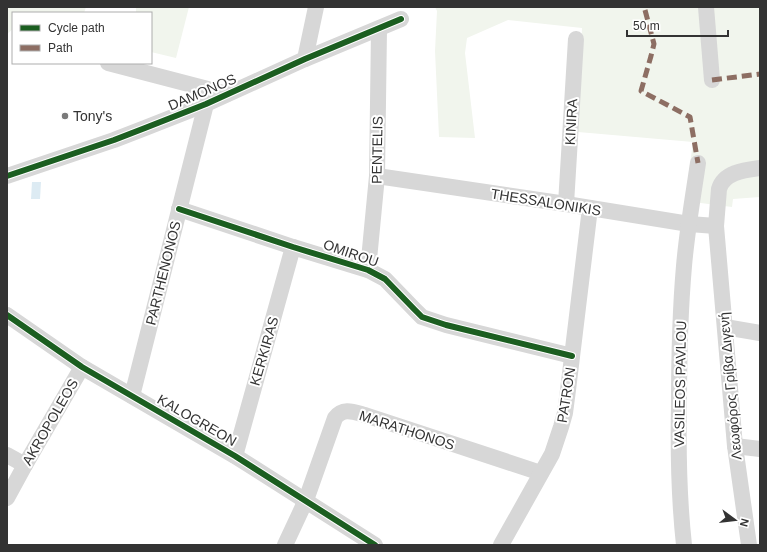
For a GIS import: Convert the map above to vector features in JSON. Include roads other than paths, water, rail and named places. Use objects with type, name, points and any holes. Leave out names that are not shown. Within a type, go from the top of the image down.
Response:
[{"type":"street","points":[[305,59],[316,7]]},
{"type":"street","points":[[706,7],[712,80]]},
{"type":"street","name":"DAMONOS","points":[[7,176],[114,140],[206,104],[305,59],[401,19]]},
{"type":"street","name":"PENTELIS","points":[[368,270],[377,176],[378,29]]},
{"type":"street","name":"KINIRA","points":[[566,204],[576,39]]},
{"type":"street","points":[[112,64],[227,94]]},
{"type":"street","name":"PARTHENONOS","points":[[132,396],[206,104]]},
{"type":"street","name":"VASILEOS PAVLOU","points":[[684,545],[679,467],[679,382],[682,300],[684,264],[698,163]]},
{"type":"street","name":"Λεωφόρος Γρίβα Διγενή","points":[[749,545],[735,446],[716,226],[719,189],[723,180],[739,172],[760,168]]},
{"type":"street","name":"THESSALONIKIS","points":[[377,176],[689,224],[716,226]]},
{"type":"street","name":"PATRON","points":[[501,545],[552,454],[565,413],[590,208]]},
{"type":"street","name":"OMIROU","points":[[179,209],[368,270],[385,279],[414,309],[422,316],[432,321],[572,356]]},
{"type":"street","name":"KERKIRAS","points":[[234,456],[293,247]]},
{"type":"street","name":"KALOGREON","points":[[7,315],[82,367],[234,456],[306,500],[375,545]]},
{"type":"street","points":[[725,327],[760,333]]},
{"type":"street","name":"AKROPOLEOS","points":[[7,498],[82,367]]},
{"type":"street","name":"MARATHONOS","points":[[285,545],[306,500],[335,418],[338,414],[344,412],[365,415],[541,473]]},
{"type":"street","points":[[735,446],[760,448]]},
{"type":"street","points":[[7,455],[25,465]]},
{"type":"place","name":"Tony's","points":[[65,116]]}]
